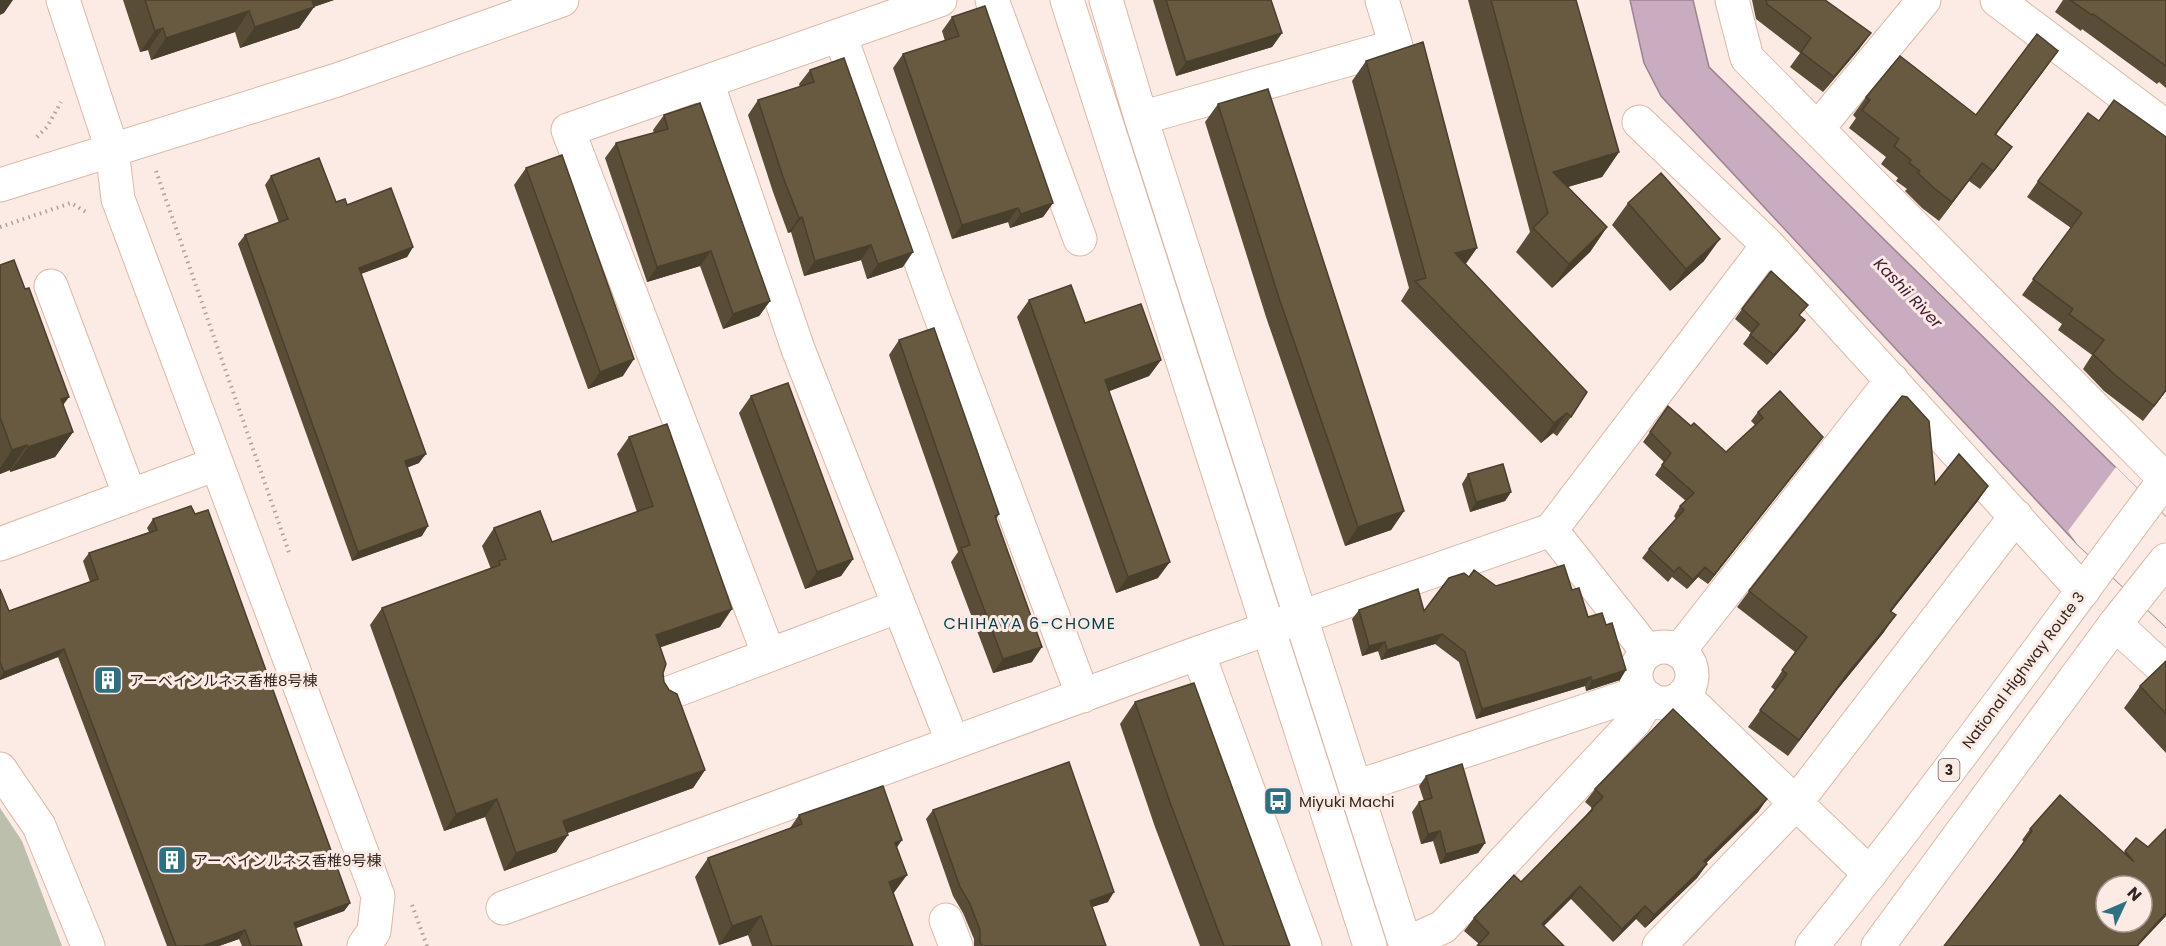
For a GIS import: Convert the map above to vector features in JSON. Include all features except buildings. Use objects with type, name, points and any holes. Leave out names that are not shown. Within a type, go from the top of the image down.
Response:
[{"type":"main road","points":[[63,0],[112,149],[118,199],[378,896],[374,932],[364,946]]},
{"type":"main road","points":[[0,186],[338,80],[562,0]]},
{"type":"main road","points":[[768,655],[568,130],[940,0]]},
{"type":"main road","points":[[992,0],[1080,239]]},
{"type":"main road","points":[[1067,0],[1370,946]]},
{"type":"main road","points":[[1106,0],[1405,945],[1443,927],[1635,721],[1646,695]]},
{"type":"main road","points":[[1142,118],[1396,46],[1382,0]]},
{"type":"main road","points":[[1732,0],[1747,58],[2165,478]]},
{"type":"main road","points":[[1818,128],[1924,0]]},
{"type":"main road","points":[[1997,0],[2166,127]]},
{"type":"main road","points":[[840,35],[933,296],[1083,696]]},
{"type":"main road","points":[[707,82],[798,349],[953,743]]},
{"type":"main road","points":[[1640,122],[1767,245],[2083,591]]},
{"type":"main road","points":[[503,908],[1210,649],[1551,530],[1767,245]]},
{"type":"main road","points":[[51,286],[130,496]]},
{"type":"main road","points":[[1551,530],[1663,651],[1690,664],[1692,681],[1683,695],[1667,703],[1658,702],[1646,695],[1638,684],[1637,666],[1641,658],[1663,651],[1892,380]]},
{"type":"main road","points":[[0,544],[216,464]]},
{"type":"main road","name":"National Highway Route 3","points":[[1812,946],[1870,874],[2165,478]]},
{"type":"main road","points":[[1659,946],[1795,804],[2016,516]]},
{"type":"main road","points":[[1878,946],[2115,624],[2166,560]]},
{"type":"main road","points":[[669,693],[899,606]]},
{"type":"main road","points":[[2115,624],[2166,672]]},
{"type":"main road","points":[[1210,649],[1305,946]]},
{"type":"main road","points":[[1356,786],[1646,695]]},
{"type":"main road","points":[[1683,695],[1870,874]]},
{"type":"main road","points":[[0,769],[39,826],[88,946]]},
{"type":"path","points":[[33,140],[47,127],[63,99]]},
{"type":"path","points":[[145,139],[294,566]]},
{"type":"path","points":[[411,901],[427,946]]},
{"type":"green space","points":[[0,808],[22,841],[62,946],[0,946]]},
{"type":"water","name":"Kashii River","points":[[1630,0],[1693,0],[1709,67],[2166,517],[2166,627],[2077,544],[1661,96],[1644,63]]},
{"type":"pier","points":[[2116,467],[2166,517],[2166,627],[2077,544],[2068,531]]},
{"type":"place","name":"アーベインルネス香椎8号棟","points":[[108,680]]},
{"type":"place","name":"Miyuki Machi","points":[[1278,801]]},
{"type":"place","name":"アーベインルネス香椎9号棟","points":[[172,860]]},
{"type":"district","name":"CHIHAYA 6-CHOME","points":[[1030,623]]}]
